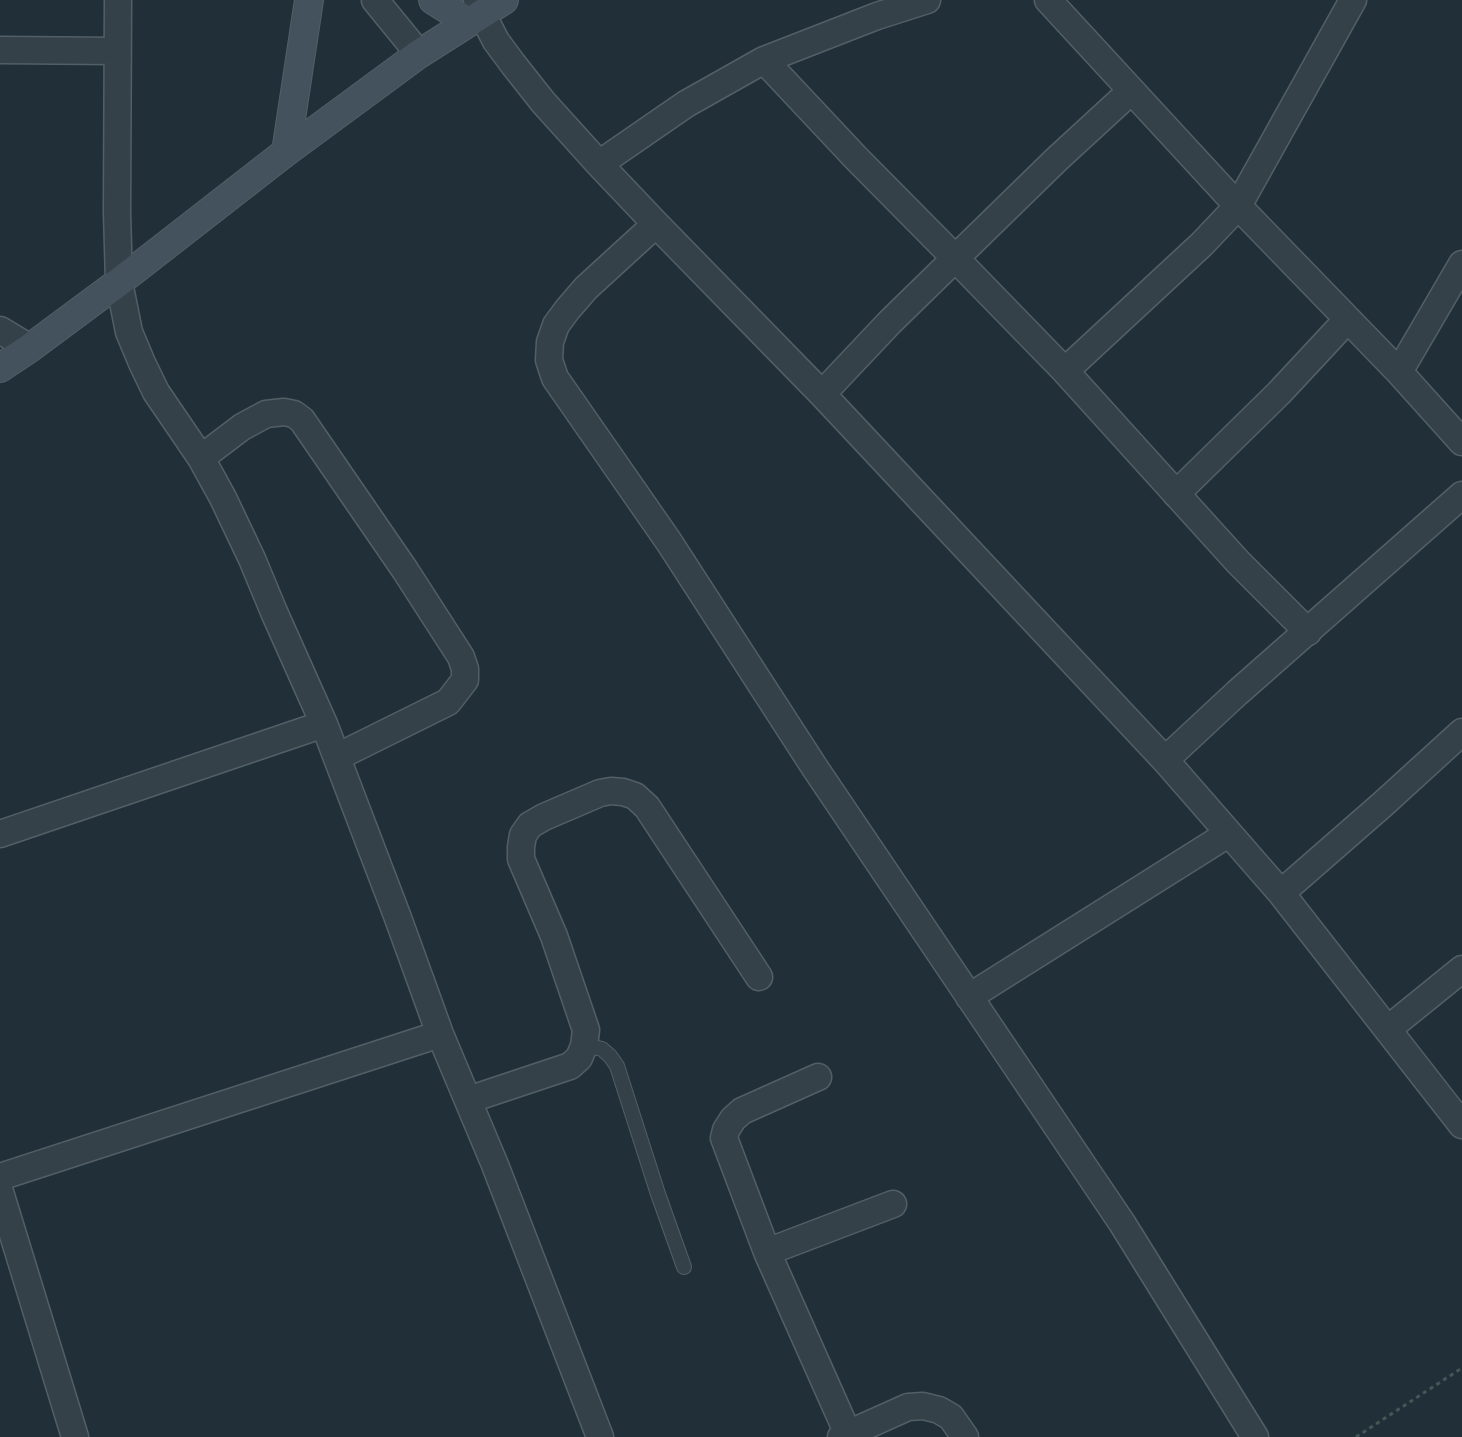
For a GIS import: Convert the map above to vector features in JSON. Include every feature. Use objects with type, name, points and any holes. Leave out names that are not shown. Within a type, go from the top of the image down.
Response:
[{"type":"main road","points":[[286,152],[309,0]]},
{"type":"main road","points":[[433,0],[483,9]]},
{"type":"main road","points":[[0,368],[119,282],[286,152],[483,9]]},
{"type":"street","points":[[118,0],[117,212],[119,282],[129,332],[156,392],[201,458],[223,498],[252,559],[324,724],[440,1034],[495,1165],[600,1437]]},
{"type":"street","points":[[375,0],[419,54]]},
{"type":"street","points":[[599,164],[686,104],[764,60],[877,16],[927,0]]},
{"type":"street","points":[[1048,0],[1238,206],[1399,372],[1462,442]]},
{"type":"street","points":[[1065,371],[1190,256],[1238,206],[1353,0]]},
{"type":"street","points":[[483,9],[496,41],[513,64],[543,102],[599,164],[822,394],[1165,760],[1281,893],[1462,1124]]},
{"type":"street","points":[[0,50],[117,51]]},
{"type":"street","points":[[764,60],[856,159],[1065,371],[1238,562],[1308,632]]},
{"type":"street","points":[[822,394],[890,322],[955,258],[1057,158],[1131,91]]},
{"type":"street","points":[[656,224],[586,288],[556,325],[550,342],[549,360],[555,378],[669,542],[815,768],[1122,1223],[1255,1437]]},
{"type":"street","points":[[1399,372],[1462,264]]},
{"type":"street","points":[[1176,494],[1279,393],[1347,320]]},
{"type":"street","points":[[0,330],[30,348]]},
{"type":"street","points":[[201,458],[242,426],[266,414],[284,412],[294,414],[302,420],[400,562],[462,657],[465,680],[448,702],[337,757]]},
{"type":"street","points":[[1165,760],[1462,495]]},
{"type":"street","points":[[0,834],[324,724]]},
{"type":"street","points":[[1281,893],[1462,732]]},
{"type":"street","points":[[468,1100],[570,1066],[579,1058],[584,1046],[586,1030],[554,936],[521,859],[521,847],[523,835],[530,825],[600,793],[611,791],[624,792],[635,796],[647,807],[759,976]]},
{"type":"street","points":[[969,997],[1228,834]]},
{"type":"street","points":[[1388,1029],[1462,970]]},
{"type":"street","points":[[0,1177],[440,1034]]},
{"type":"street","points":[[818,1077],[742,1111],[733,1119],[726,1130],[724,1138],[767,1252],[844,1436],[908,1408],[923,1406],[939,1410],[951,1417],[965,1437]]},
{"type":"street","points":[[0,1192],[75,1437]]},
{"type":"street","points":[[767,1252],[893,1204]]},
{"type":"lane","points":[[584,1046],[602,1049],[610,1056],[616,1066],[684,1267]]},
{"type":"path","points":[[1356,1437],[1462,1368]]}]
